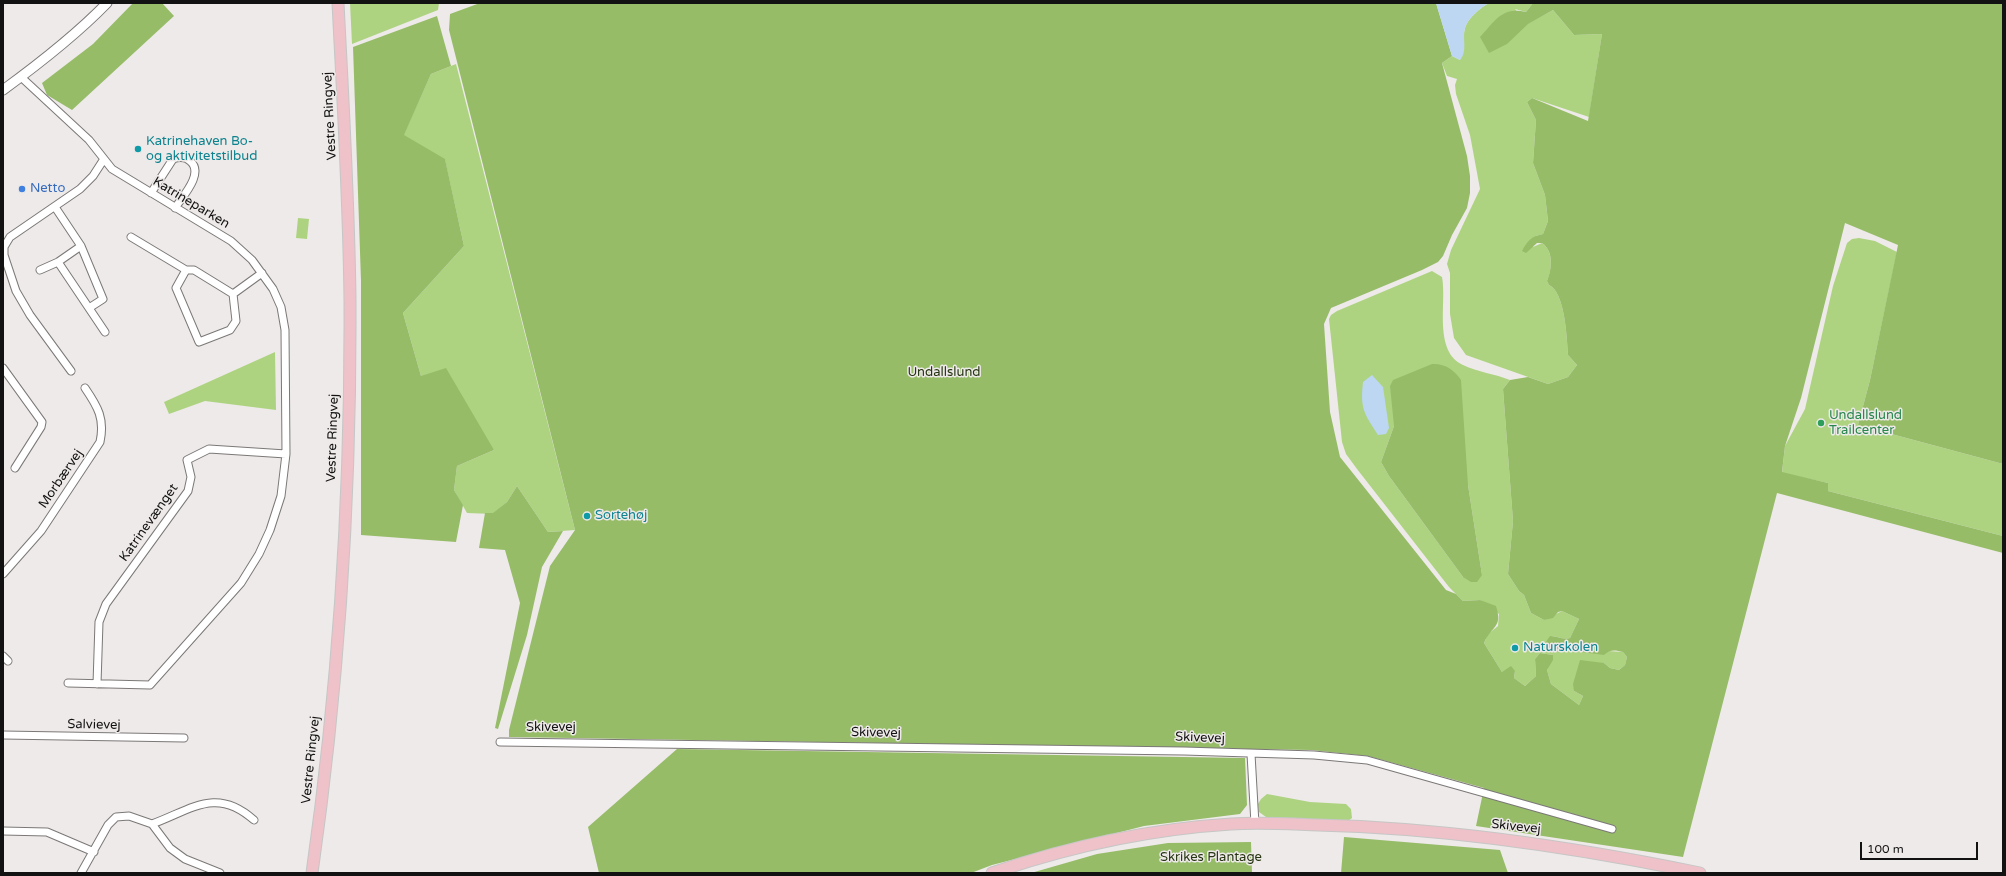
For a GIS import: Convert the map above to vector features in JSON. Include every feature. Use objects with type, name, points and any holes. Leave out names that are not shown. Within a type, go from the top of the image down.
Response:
[{"type":"main road","name":"Vestre Ringvej","points":[[312,873],[330,726],[340,616],[348,446],[349,286],[347,171],[338,3]]},
{"type":"main road","name":"Skivevej","points":[[992,873],[1038,859],[1113,841],[1183,829],[1232,824],[1365,826],[1462,835],[1555,846],[1700,873]]},
{"type":"street","points":[[3,90],[79,30],[107,3]]},
{"type":"street","name":"Katrineparken","points":[[20,77],[89,140],[112,169],[231,241],[252,260],[262,273],[273,289],[281,307],[285,330],[286,454]]},
{"type":"street","points":[[151,193],[172,159],[184,158],[190,160],[194,165],[194,177],[175,208]]},
{"type":"street","points":[[71,371],[30,315],[16,290],[4,255],[4,247],[10,237],[80,189],[93,176],[104,159]]},
{"type":"street","points":[[54,207],[80,246],[103,299],[89,308]]},
{"type":"street","points":[[131,237],[186,270],[194,270],[233,294]]},
{"type":"street","points":[[40,270],[58,262],[80,246]]},
{"type":"street","points":[[58,262],[105,332]]},
{"type":"street","points":[[186,270],[176,288],[200,342],[230,330],[236,321],[233,294]]},
{"type":"street","points":[[233,294],[262,273]]},
{"type":"street","points":[[3,368],[42,422],[41,427],[15,468]]},
{"type":"street","name":"Morbærvej","points":[[3,574],[41,531],[100,442],[103,430],[101,419],[94,402],[85,388]]},
{"type":"street","name":"Katrinevænget","points":[[97,684],[97,638],[99,622],[106,604],[188,492],[191,477],[187,460],[210,449],[286,454]]},
{"type":"street","points":[[68,683],[150,685],[241,583],[259,554],[270,530],[281,496],[286,454]]},
{"type":"street","name":"Salvievej","points":[[3,735],[184,738]]},
{"type":"street","name":"Skivevej","points":[[500,742],[1184,751],[1314,755],[1367,760],[1612,829]]},
{"type":"street","points":[[1251,754],[1255,824]]},
{"type":"street","points":[[152,824],[196,805],[210,802],[226,804],[237,808],[254,820]]},
{"type":"street","points":[[81,873],[108,825],[116,817],[129,816],[152,824],[170,848],[185,859],[220,873]]},
{"type":"street","points":[[3,831],[47,832],[94,852]]},
{"type":"green space","points":[[133,3],[162,3],[174,16],[72,110],[47,95],[42,83],[93,44]]},
{"type":"green space","points":[[350,3],[439,3],[438,10],[352,44]]},
{"type":"green space","name":"Undallslund","points":[[480,3],[1436,3],[1452,56],[1442,63],[1467,156],[1470,176],[1470,193],[1467,208],[1452,235],[1443,256],[1438,262],[1331,308],[1324,324],[1330,412],[1340,457],[1446,590],[1456,594],[1463,601],[1480,600],[1496,606],[1498,613],[1497,623],[1484,643],[1502,672],[1511,666],[1515,671],[1514,678],[1525,686],[1536,676],[1535,659],[1540,653],[1553,655],[1553,660],[1547,670],[1551,684],[1579,705],[1583,696],[1574,691],[1573,684],[1580,660],[1604,663],[1610,668],[1619,670],[1625,665],[1627,657],[1623,652],[1613,650],[1604,655],[1544,647],[1543,646],[1550,636],[1565,639],[1570,638],[1579,619],[1562,611],[1558,612],[1553,618],[1544,620],[1531,613],[1524,595],[1519,591],[1508,574],[1513,521],[1503,389],[1510,380],[1528,377],[1548,384],[1568,377],[1577,365],[1568,355],[1564,316],[1559,296],[1547,281],[1551,266],[1549,251],[1542,243],[1537,243],[1526,253],[1522,251],[1530,240],[1543,234],[1548,221],[1545,195],[1533,163],[1536,120],[1527,102],[1532,98],[1588,121],[1602,34],[1574,35],[1553,10],[1528,24],[1507,44],[1489,53],[1480,37],[1500,16],[1511,11],[1526,12],[1533,3],[2003,3],[2003,464],[1858,425],[1870,380],[1898,245],[1845,223],[1801,398],[1785,446],[1782,472],[1828,483],[1828,491],[2003,536],[2003,553],[1777,493],[1683,857],[1476,826],[1484,788],[1368,756],[1311,750],[509,737],[509,730],[550,566],[575,530],[449,30],[450,14]]},
{"type":"green space","points":[[1489,3],[1533,3],[1526,12],[1515,9],[1527,24],[1553,10],[1574,35],[1602,34],[1589,117],[1532,98],[1527,102],[1536,120],[1533,163],[1545,195],[1548,221],[1543,234],[1536,236],[1533,247],[1542,243],[1549,251],[1551,266],[1547,281],[1559,296],[1564,316],[1568,355],[1577,365],[1568,377],[1548,384],[1466,355],[1454,338],[1450,314],[1450,273],[1447,264],[1451,250],[1480,189],[1470,135],[1456,94],[1455,85],[1457,79],[1447,76],[1442,63],[1452,56],[1460,60],[1464,32],[1467,24],[1475,14]]},
{"type":"green space","points":[[437,16],[451,66],[431,74],[404,135],[445,159],[464,246],[403,313],[421,376],[446,368],[494,450],[457,466],[454,490],[463,505],[456,542],[361,535],[361,281],[353,47]]},
{"type":"green space","points":[[456,64],[575,530],[548,532],[517,486],[507,502],[493,514],[467,513],[454,490],[457,466],[494,450],[421,376],[403,313],[464,246],[445,160],[403,136],[431,74]]},
{"type":"green space","points":[[298,218],[309,219],[307,239],[296,238]]},
{"type":"green space","points":[[1859,238],[1875,241],[1897,252],[1870,380],[1858,425],[2003,464],[2003,536],[1828,491],[1828,483],[1782,473],[1785,446],[1805,409],[1833,286],[1847,243],[1852,239]]},
{"type":"green space","points":[[1432,271],[1442,277],[1444,338],[1448,349],[1454,358],[1463,365],[1510,380],[1503,389],[1513,521],[1508,574],[1519,591],[1524,595],[1531,613],[1544,620],[1562,611],[1579,619],[1570,638],[1565,639],[1550,636],[1608,651],[1623,652],[1627,657],[1625,665],[1619,670],[1610,668],[1604,663],[1574,691],[1583,696],[1579,705],[1551,684],[1547,670],[1553,655],[1540,653],[1535,659],[1536,676],[1525,686],[1514,678],[1515,671],[1502,672],[1484,643],[1488,634],[1498,626],[1499,614],[1480,600],[1463,601],[1449,587],[1346,454],[1342,442],[1329,319],[1331,315],[1337,311]],"holes":[[[1394,426],[1468,485],[1482,575],[1463,577],[1389,476],[1381,462]]]},
{"type":"green space","points":[[275,352],[276,410],[205,401],[169,414],[164,402]]},
{"type":"green space","points":[[1432,364],[1449,368],[1456,373],[1461,380],[1468,485],[1482,575],[1477,582],[1471,582],[1463,577],[1389,476],[1381,462],[1394,426],[1390,386],[1393,380]]},
{"type":"green space","points":[[517,486],[548,532],[563,531],[542,567],[527,635],[498,729],[495,728],[520,603],[505,550],[479,548],[485,513],[493,513],[507,502]]},
{"type":"green space","points":[[677,749],[1245,758],[1247,805],[1240,814],[1144,826],[992,865],[971,873],[599,873],[588,827]]},
{"type":"green space","points":[[1267,794],[1310,802],[1346,804],[1351,809],[1352,818],[1348,821],[1266,817],[1259,812],[1258,804]]},
{"type":"green space","points":[[1344,837],[1500,850],[1508,873],[1341,873]]},
{"type":"green space","name":"Skrikes Plantage","points":[[1251,842],[1252,873],[1031,873],[1097,854],[1168,843]]},
{"type":"water","points":[[1436,3],[1489,3],[1475,14],[1467,24],[1464,32],[1464,53],[1460,60],[1452,56]]},
{"type":"water","points":[[1372,375],[1383,387],[1389,428],[1386,434],[1378,435],[1364,410],[1362,399],[1363,382]]},
{"type":"place","name":"Katrinehaven Bo- og aktivitetstilbud","points":[[138,149]]},
{"type":"place","name":"Netto","points":[[22,189]]},
{"type":"place","name":"Undallslund Trailcenter","points":[[1821,423]]},
{"type":"place","name":"Sortehøj","points":[[587,516]]},
{"type":"place","name":"Naturskolen","points":[[1515,648]]}]
